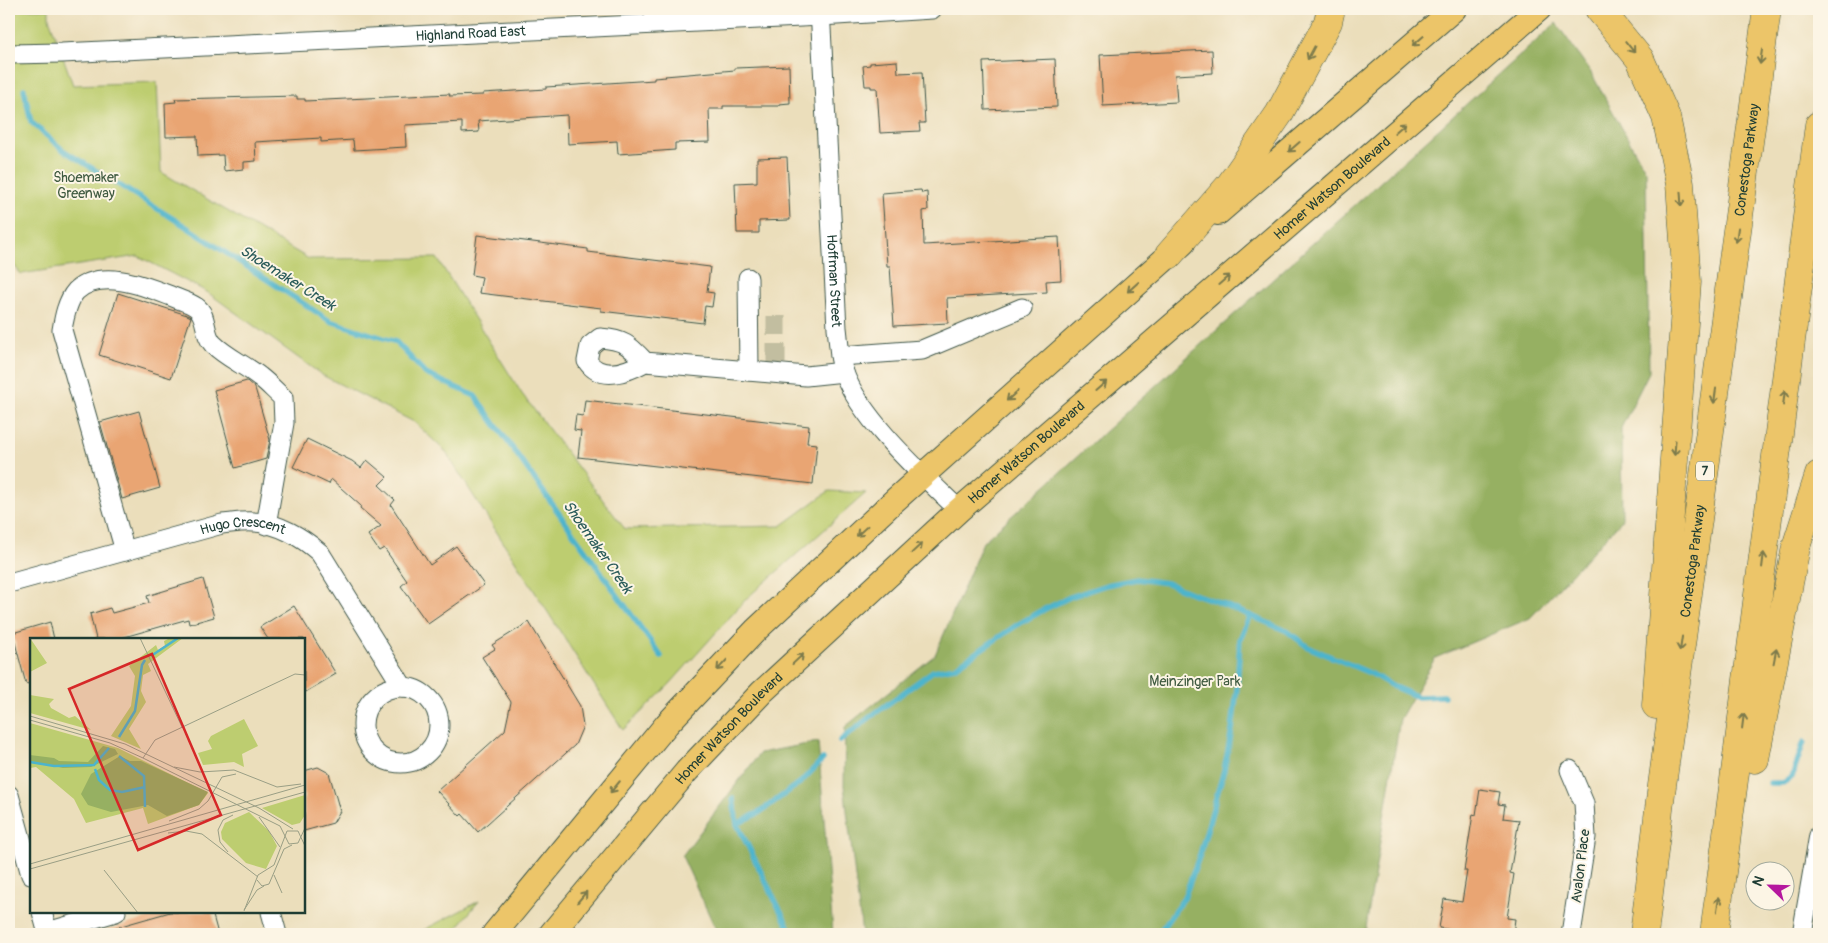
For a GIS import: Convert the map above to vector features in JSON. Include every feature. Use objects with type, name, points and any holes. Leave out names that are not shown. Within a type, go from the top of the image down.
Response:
[{"type":"highway","points":[[1169,255],[1230,185],[1279,114],[1328,22],[1332,9]]},
{"type":"highway","points":[[1600,9],[1640,59],[1666,117],[1680,184],[1687,282],[1654,734],[1661,793]]},
{"type":"highway","name":"Conestoga Parkway","points":[[1644,934],[1661,793],[1768,9]]},
{"type":"highway","points":[[1714,934],[1819,125]]},
{"type":"highway","points":[[1723,873],[1746,804],[1796,547],[1819,475]]},
{"type":"main road","points":[[494,934],[667,724],[725,661],[771,616],[924,475],[1169,255],[1454,9]]},
{"type":"main road","name":"Homer Watson Boulevard","points":[[551,934],[687,771],[762,692],[959,510],[1538,9]]},
{"type":"street","name":"Highland Road East","points":[[9,54],[62,53],[821,12],[932,9]]},
{"type":"street","name":"Hoffman Street","points":[[821,12],[842,364],[856,398],[886,435],[959,510]]},
{"type":"street","points":[[748,278],[749,371]]},
{"type":"street","points":[[125,551],[62,330],[64,316],[76,291],[91,283],[122,280],[149,288],[197,307],[204,318],[206,333],[212,343],[261,378],[282,398],[284,423],[266,524]]},
{"type":"street","points":[[645,362],[749,371],[776,369],[806,376],[842,364],[922,350],[1022,308]]},
{"type":"street","name":"Hugo Crescent","points":[[9,583],[222,524],[254,522],[266,524],[287,530],[310,544],[320,553],[403,687]]},
{"type":"street","points":[[396,687],[403,687],[409,687],[428,697],[436,708],[440,725],[438,738],[431,749],[421,758],[405,764],[381,758],[371,749],[365,737],[363,724],[370,702],[380,693],[396,687]]},
{"type":"street","name":"Avalon Place","points":[[1570,770],[1584,803],[1586,837],[1571,934]]},
{"type":"street","points":[[9,795],[30,871]]},
{"type":"street","points":[[1802,934],[1819,835]]},
{"type":"street","points":[[42,913],[48,933],[113,913]]},
{"type":"street","points":[[271,913],[277,934]]},
{"type":"green space","name":"Shoemaker Greenway","points":[[9,9],[49,9],[49,18],[73,85],[157,82],[161,172],[309,259],[437,258],[522,394],[625,529],[781,526],[829,491],[866,493],[747,598],[669,685],[623,730],[445,451],[414,422],[322,375],[207,292],[138,256],[21,274],[9,259]]},
{"type":"green space","name":"Meinzinger Park","points":[[1556,23],[1590,71],[1646,171],[1649,372],[1621,428],[1622,520],[1530,618],[1435,658],[1400,719],[1365,934],[862,934],[844,786],[845,727],[935,655],[983,542]]},
{"type":"green space","points":[[818,742],[833,934],[718,934],[682,856],[760,753]]},
{"type":"green space","points":[[479,901],[452,934],[416,934]]},
{"type":"building","points":[[1212,50],[1213,73],[1175,75],[1177,102],[1103,106],[1100,55]]},
{"type":"building","points":[[1055,59],[1057,107],[985,110],[983,62]]},
{"type":"building","points":[[897,61],[898,73],[922,72],[925,123],[919,123],[920,131],[880,133],[877,88],[865,86],[863,66],[870,65],[870,63]]},
{"type":"building","points":[[789,66],[790,103],[779,104],[779,106],[723,106],[723,109],[709,109],[710,142],[675,143],[675,150],[618,154],[617,141],[568,144],[567,115],[478,121],[479,132],[462,133],[462,122],[405,125],[406,147],[354,150],[353,140],[321,142],[321,138],[255,142],[256,161],[244,162],[244,169],[224,171],[223,155],[198,156],[197,136],[166,137],[165,103],[176,102],[175,99],[297,96],[297,99],[305,99],[305,101],[450,94],[449,96],[483,95],[483,93],[546,89],[546,87],[654,80],[654,78],[665,76],[735,70],[735,68]]},
{"type":"building","points":[[787,157],[790,220],[759,221],[759,233],[737,233],[735,183],[757,182],[757,158]]},
{"type":"building","points":[[921,190],[922,193],[927,192],[928,210],[923,211],[924,245],[1059,237],[1061,280],[1046,281],[1047,292],[947,298],[948,323],[894,326],[890,266],[887,266],[882,193]]},
{"type":"building","points":[[477,235],[588,249],[588,252],[710,267],[707,292],[714,293],[712,307],[705,306],[703,323],[601,311],[601,308],[479,293],[482,277],[472,275]]},
{"type":"building","points":[[118,293],[191,317],[171,378],[99,355]]},
{"type":"building","points":[[247,381],[255,388],[270,440],[266,459],[235,468],[214,390]]},
{"type":"building","points":[[585,400],[809,426],[807,443],[817,444],[813,484],[578,457],[581,431],[574,430],[576,415],[583,416]]},
{"type":"building","points":[[139,411],[160,488],[122,499],[100,422]]},
{"type":"building","points":[[307,439],[352,461],[361,468],[367,460],[387,477],[379,485],[395,500],[391,505],[430,565],[456,546],[484,585],[428,624],[401,586],[407,581],[384,548],[379,551],[368,535],[381,526],[331,479],[329,484],[293,467]]},
{"type":"building","points":[[203,579],[214,617],[189,624],[188,619],[121,638],[96,638],[90,614],[110,608],[112,613],[149,603],[147,596]]},
{"type":"building","points":[[294,606],[336,674],[305,692],[305,638],[267,638],[260,627]]},
{"type":"building","points":[[50,622],[54,638],[30,638],[30,683],[26,684],[14,639],[9,639],[9,634]]},
{"type":"building","points":[[529,622],[580,706],[583,726],[575,745],[478,832],[437,791],[505,730],[511,702],[482,657],[495,649],[492,645]]},
{"type":"building","points":[[318,767],[329,773],[340,811],[333,823],[305,831],[305,771]]},
{"type":"building","points":[[1480,789],[1500,792],[1498,804],[1505,805],[1503,818],[1519,820],[1510,873],[1514,874],[1507,918],[1515,919],[1513,934],[1481,934],[1439,928],[1444,899],[1462,902],[1467,871],[1464,871],[1473,814],[1476,815]]},
{"type":"building","points":[[166,913],[212,913],[218,934],[107,934],[107,930]]},
{"type":"waterway","name":"Shoemaker Creek","points":[[24,89],[31,122],[63,150],[185,226],[330,321],[396,342],[426,374],[475,396],[661,656]]},
{"type":"waterway","points":[[840,741],[933,671],[955,667],[1017,625],[1045,609],[1070,597],[1106,585],[1137,579],[1167,583],[1287,631],[1308,647],[1372,674],[1392,686],[1418,697],[1444,696]]},
{"type":"waterway","points":[[1158,934],[1184,898],[1200,854],[1224,770],[1232,730],[1240,639],[1250,615]]},
{"type":"waterway","points":[[1770,783],[1783,783],[1792,777],[1804,742]]},
{"type":"waterway","points":[[737,824],[760,812],[801,782],[823,759]]},
{"type":"waterway","name":"Shoemaker Creek","points":[[733,799],[737,824],[792,934]]},
{"type":"tunnel","points":[[776,309],[776,363]]}]
